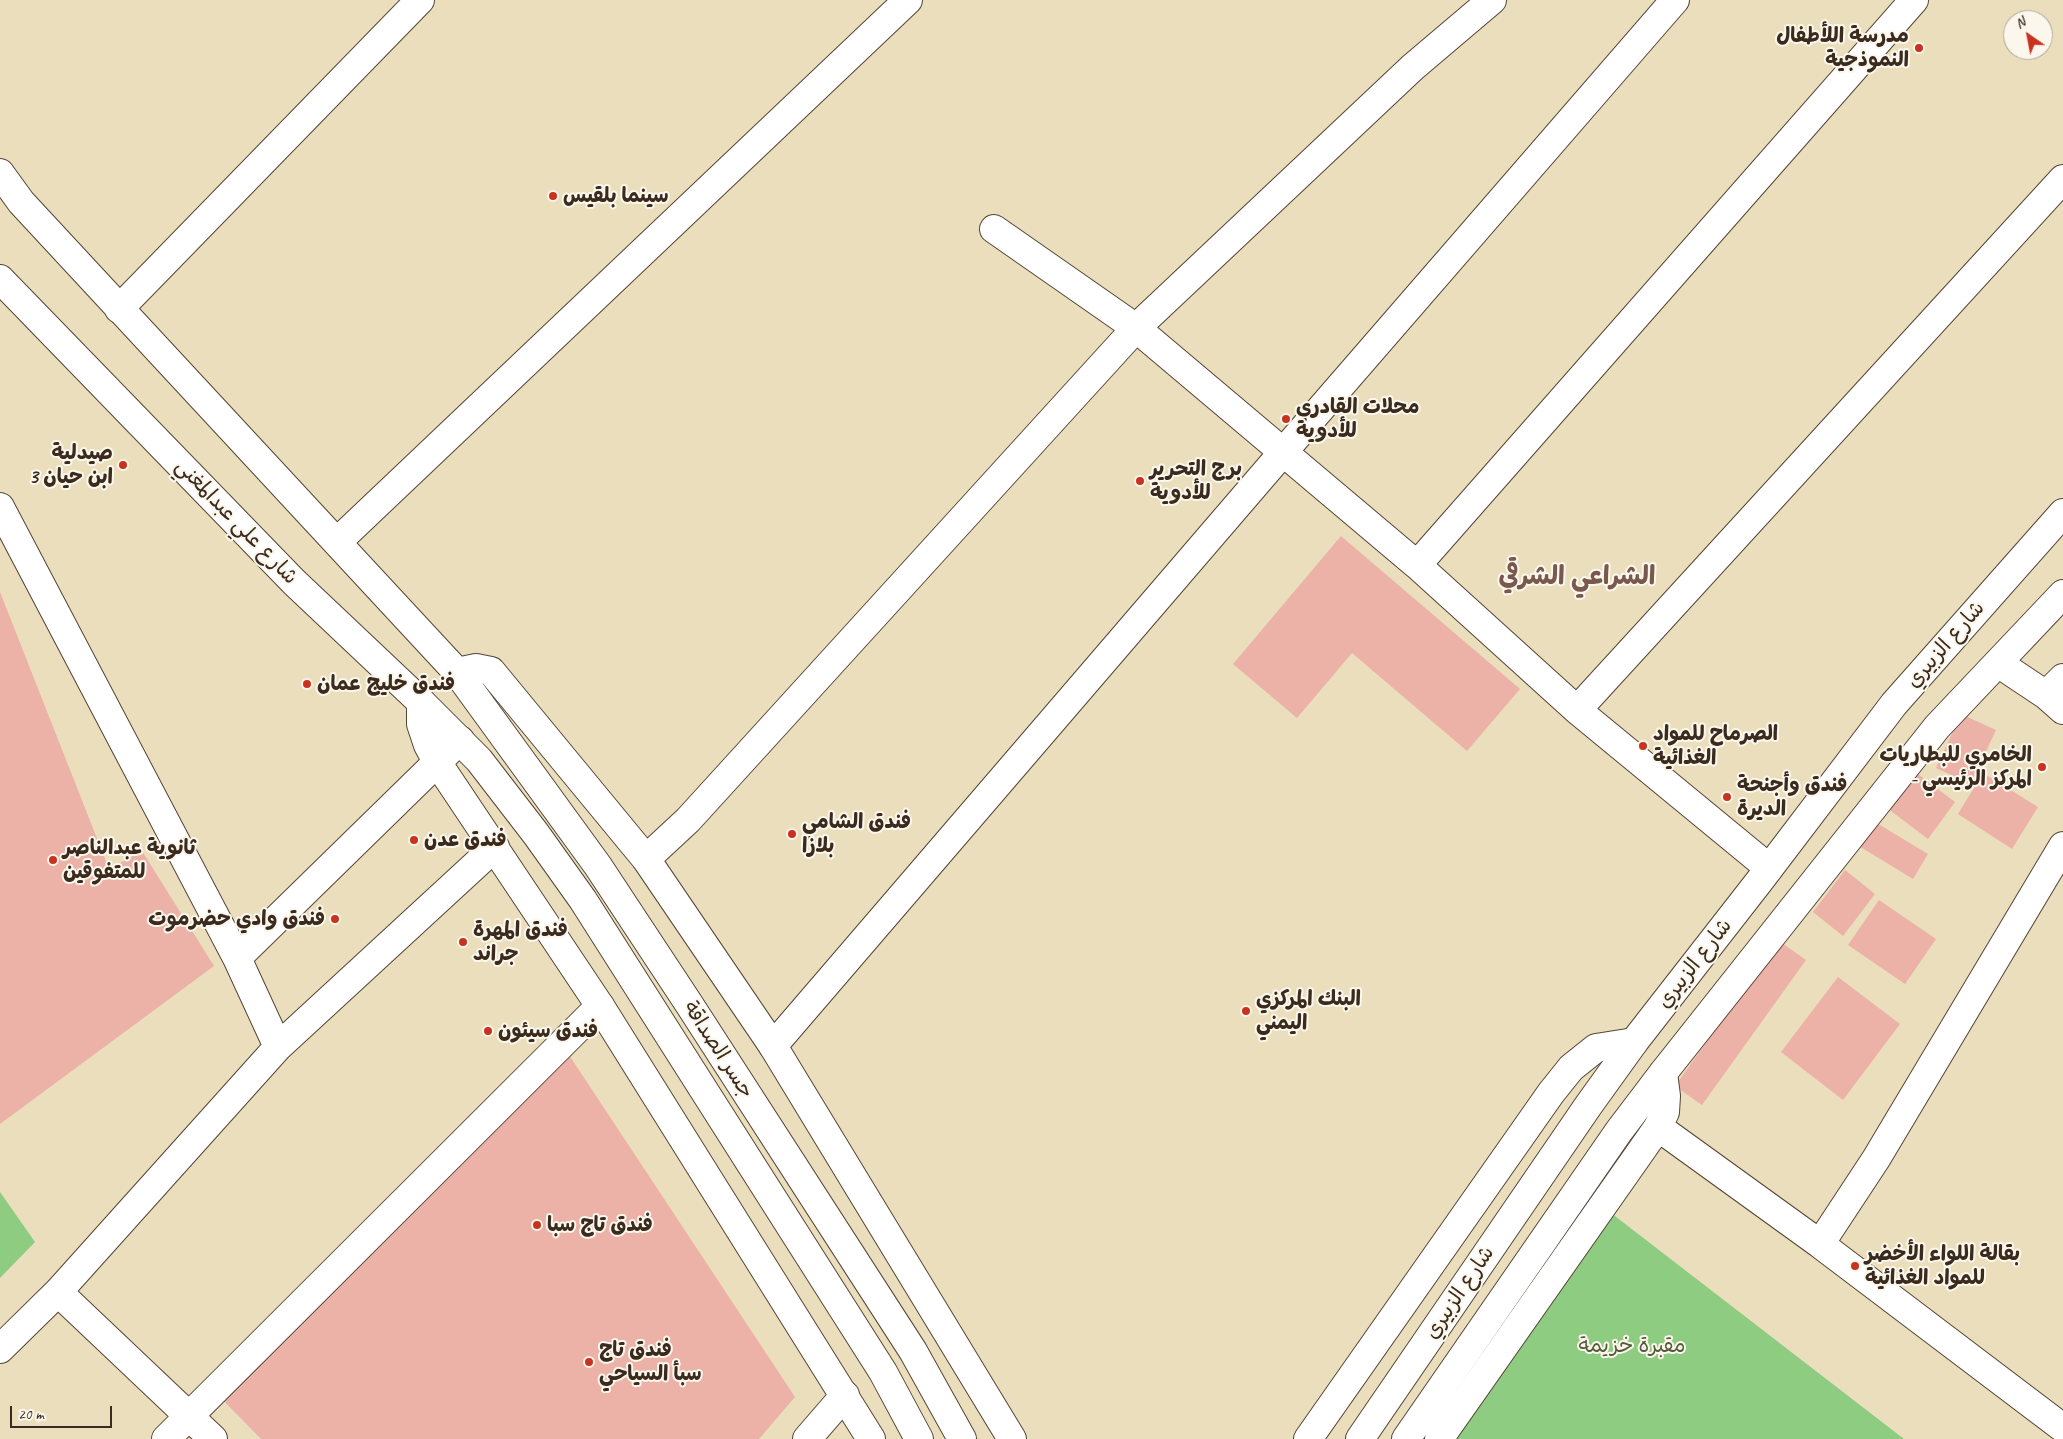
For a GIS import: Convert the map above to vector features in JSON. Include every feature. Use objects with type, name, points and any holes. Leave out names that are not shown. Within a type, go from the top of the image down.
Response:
[{"type":"street","points":[[119,309],[420,0]]},
{"type":"street","points":[[337,542],[908,0]]},
{"type":"street","points":[[646,858],[688,820],[1136,328],[1413,67],[1492,0]]},
{"type":"street","points":[[773,1046],[1284,451],[1675,0]]},
{"type":"street","points":[[1417,565],[1914,0]]},
{"type":"street","name":"جسر الصداقة","points":[[0,173],[20,202],[457,672],[563,817],[667,972],[913,1351],[962,1439]]},
{"type":"street","points":[[1578,710],[2063,179]]},
{"type":"street","points":[[994,228],[1136,328],[1417,565],[1578,710],[1769,868]]},
{"type":"street","name":"شارع علي عبدالمغني","points":[[0,278],[294,582],[421,702],[479,760]]},
{"type":"street","points":[[0,507],[237,958],[278,1047]]},
{"type":"street","name":"شارع الزبيري","points":[[1360,1439],[1582,1114],[1634,1042],[1894,704],[2063,513]]},
{"type":"street","name":"شارع الزبيري","points":[[1406,1439],[1619,1131],[1663,1074],[1937,727],[2063,594]]},
{"type":"street","points":[[1998,663],[2057,694]]},
{"type":"street","points":[[457,672],[476,668],[491,671],[646,858],[773,1046],[1012,1439]]},
{"type":"street","points":[[421,702],[421,724],[428,745],[437,762],[600,1006],[872,1439]]},
{"type":"street","points":[[237,958],[460,740]]},
{"type":"street","name":"جسر الصداقة","points":[[479,760],[536,834],[583,900],[883,1372],[919,1439]]},
{"type":"street","points":[[1820,1244],[1876,1159],[2063,846]]},
{"type":"street","points":[[0,1350],[58,1292],[278,1047],[495,847]]},
{"type":"street","points":[[166,1439],[600,1006]]},
{"type":"street","points":[[1308,1439],[1545,1101],[1566,1074],[1596,1048],[1634,1042]]},
{"type":"street","points":[[1439,1439],[1658,1127],[1665,1112],[1666,1096],[1663,1074]]},
{"type":"street","points":[[1658,1127],[1820,1244],[2063,1428]]},
{"type":"street","points":[[58,1292],[213,1439]]},
{"type":"street","points":[[806,1439],[845,1396]]},
{"type":"green space","points":[[0,1192],[35,1242],[0,1278]]},
{"type":"green space","name":"مقبرة خزيمة","points":[[1611,1213],[1904,1439],[1452,1439]]},
{"type":"building","points":[[1341,536],[1520,689],[1467,751],[1352,653],[1297,718],[1233,664]]},
{"type":"building","name":"ثانوية عبدالناصر للمتفوقين","points":[[0,592],[109,869],[142,851],[214,966],[0,1124]]},
{"type":"building","points":[[1961,714],[1996,730],[1971,784],[1936,768]]},
{"type":"building","points":[[1914,771],[1955,802],[1928,839],[1887,808]]},
{"type":"building","points":[[1983,773],[2038,807],[2012,849],[1958,814]]},
{"type":"building","points":[[1870,819],[1928,854],[1913,879],[1854,843]]},
{"type":"building","points":[[1845,870],[1875,894],[1843,936],[1813,912]]},
{"type":"building","points":[[1879,900],[1936,939],[1905,984],[1848,945]]},
{"type":"building","points":[[1779,941],[1806,960],[1702,1105],[1675,1086]]},
{"type":"building","points":[[1838,977],[1900,1024],[1843,1100],[1781,1052]]},
{"type":"building","name":"فندق تاج سبا","points":[[569,1055],[795,1397],[759,1439],[261,1439],[217,1394]]},
{"type":"place","name":"مدرسة اللأطفال النموذجية","points":[[1919,48]]},
{"type":"place","name":"سينما بلقيس","points":[[553,196]]},
{"type":"place","name":"محلات القادري للأدوية","points":[[1286,419]]},
{"type":"place","name":"صيدلية ابن حيان 3","points":[[123,465]]},
{"type":"place","name":"برج التحرير للأدوية","points":[[1140,481]]},
{"type":"place","name":"فندق خليج عمان","points":[[307,684]]},
{"type":"place","name":"الصرماح للمواد الغذائية","points":[[1643,746]]},
{"type":"place","name":"الخامري للبطاريات - المركز الرئيسي","points":[[2042,767]]},
{"type":"place","name":"فندق وأجنحة الديرة","points":[[1727,797]]},
{"type":"place","name":"فندق الشامي بلازا","points":[[792,834]]},
{"type":"place","name":"فندق عدن","points":[[414,840]]},
{"type":"place","name":"ثانوية عبدالناصر للمتفوقين","points":[[53,860]]},
{"type":"place","name":"فندق وادي حضرموت","points":[[335,919]]},
{"type":"place","name":"فندق المهرة جراند","points":[[463,942]]},
{"type":"place","name":"البنك المركزي اليمني","points":[[1246,1011]]},
{"type":"place","name":"فندق سيئون","points":[[488,1031]]},
{"type":"place","name":"فندق تاج سبا","points":[[537,1225]]},
{"type":"place","name":"بقالة اللواء الأخضر للمواد الغذائية","points":[[1855,1266]]},
{"type":"place","name":"فندق تاج سبأ السياحي","points":[[589,1362]]},
{"type":"district","name":"الشراعي الشرقي","points":[[1577,577]]}]
